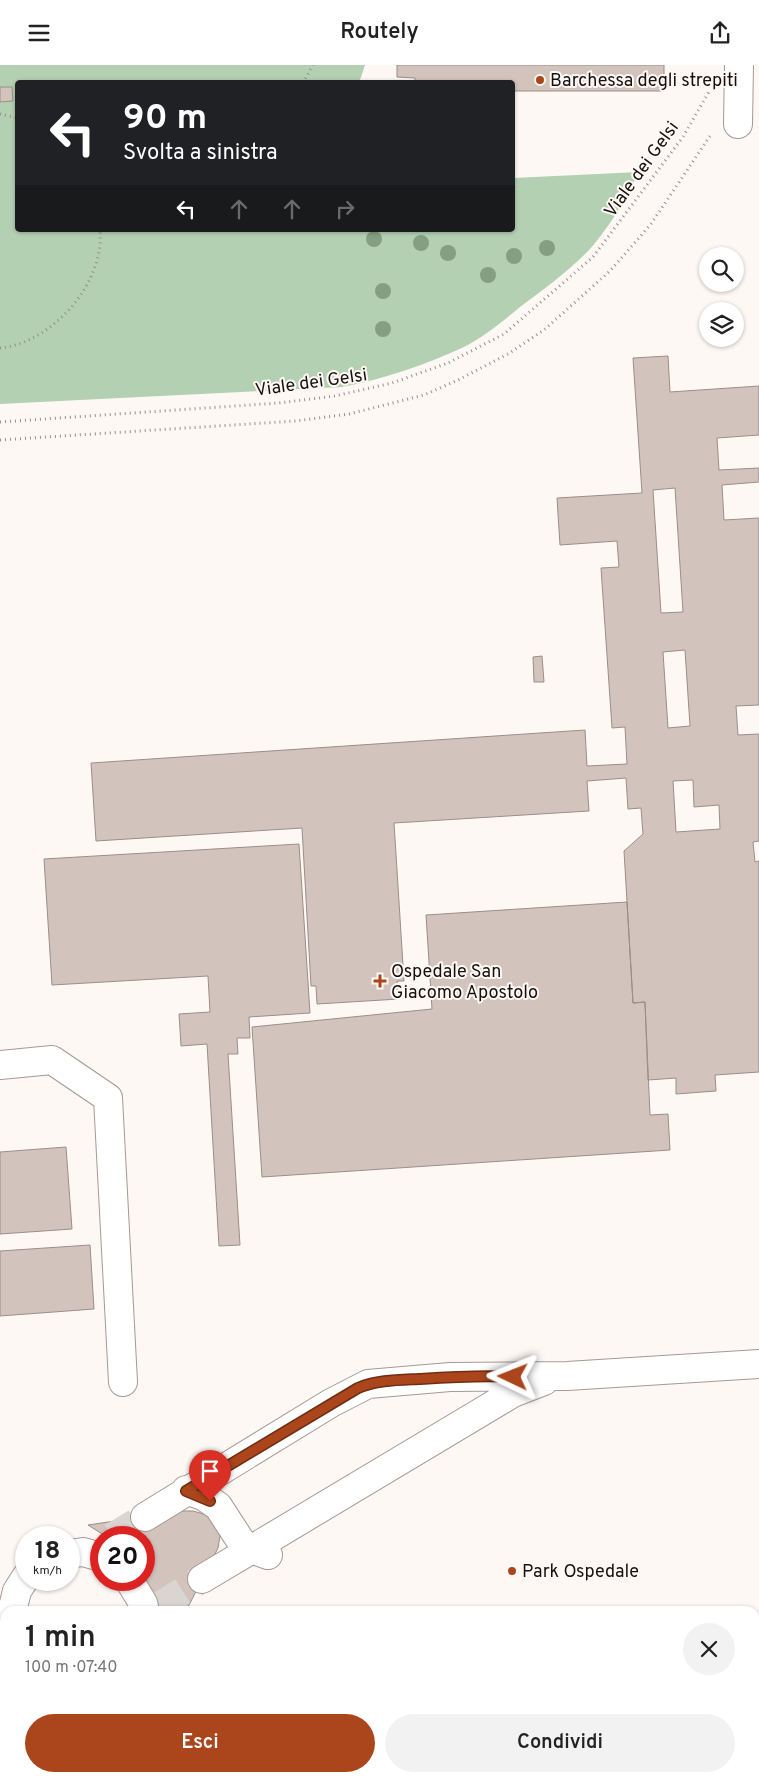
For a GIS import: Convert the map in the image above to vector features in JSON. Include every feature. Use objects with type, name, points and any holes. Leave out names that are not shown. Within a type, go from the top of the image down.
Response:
[{"type":"street","points":[[738,65],[738,112]]},
{"type":"street","points":[[0,1065],[52,1060],[108,1098],[123,1382]]},
{"type":"street","points":[[145,1517],[331,1403],[368,1384],[469,1376],[567,1376],[759,1364]]},
{"type":"street","points":[[198,1588],[326,1515],[451,1436],[513,1393],[544,1381],[567,1376]]},
{"type":"street","points":[[180,1494],[203,1497],[218,1506],[242,1543],[259,1552]]},
{"type":"street","points":[[13,1606],[17,1591]]},
{"type":"street","points":[[136,1591],[147,1606]]},
{"type":"path","points":[[305,80],[313,65]]},
{"type":"path","name":"Viale dei Gelsi","points":[[0,422],[270,403],[335,396],[392,383],[448,363],[504,334],[593,257],[683,137],[712,86]]},
{"type":"path","points":[[0,440],[295,421],[349,414],[424,395],[458,380],[508,354],[544,330],[610,271],[651,224],[688,167],[738,112]]},
{"type":"path","points":[[0,114],[15,117]]},
{"type":"path","points":[[0,348],[8,347],[37,336],[62,318],[82,293],[95,265],[100,232]]},
{"type":"green space","points":[[0,65],[365,65],[360,80],[15,80],[15,232],[515,232],[515,178],[639,172],[611,222],[590,249],[574,265],[479,339],[434,360],[389,376],[342,387],[0,404]]},
{"type":"building","name":"Barchessa degli strepiti","points":[[397,65],[664,65],[664,91],[515,91],[515,80],[415,80],[415,78],[397,77]]},
{"type":"building","points":[[0,87],[12,87],[13,101],[0,102]]},
{"type":"building","points":[[668,356],[670,392],[759,386],[759,435],[717,438],[719,470],[759,468],[759,482],[722,485],[724,520],[759,518],[759,705],[736,706],[738,735],[759,734],[759,841],[753,842],[755,862],[759,861],[759,1072],[715,1075],[716,1091],[676,1094],[676,1078],[648,1080],[645,1002],[633,1003],[624,851],[643,834],[641,808],[628,809],[626,778],[587,781],[589,811],[394,823],[404,981],[397,981],[399,999],[317,1004],[316,986],[311,986],[302,828],[96,841],[91,763],[585,730],[587,766],[627,764],[625,727],[612,728],[601,568],[619,567],[617,541],[560,545],[557,498],[642,493],[633,358]],"holes":[[[675,488],[683,612],[661,613],[653,490]],[[685,650],[690,726],[668,728],[663,652]],[[693,780],[694,807],[719,805],[720,829],[676,832],[673,781]]]},
{"type":"building","points":[[542,656],[544,682],[534,682],[533,657]]},
{"type":"building","points":[[299,844],[310,1013],[249,1017],[250,1038],[237,1038],[238,1054],[228,1054],[240,1245],[219,1246],[207,1044],[181,1046],[179,1014],[210,1012],[208,976],[52,985],[44,859]]},
{"type":"building","points":[[627,902],[633,1003],[645,1002],[650,1115],[668,1114],[670,1150],[262,1177],[252,1027],[432,1009],[426,915]]},
{"type":"building","points":[[66,1147],[72,1229],[0,1234],[0,1152]]},
{"type":"building","points":[[90,1245],[94,1309],[0,1316],[0,1251]]},
{"type":"building","points":[[193,1511],[207,1515],[215,1525],[220,1536],[218,1548],[189,1606],[158,1606],[151,1591],[155,1591],[155,1526],[88,1525]]},
{"type":"tunnel","points":[[130,1526],[145,1517]]},
{"type":"tunnel","points":[[159,1606],[202,1579]]},
{"type":"place","name":"Barchessa degli strepiti","points":[[540,80]]},
{"type":"place","name":"Ospedale San Giacomo Apostolo","points":[[380,981]]},
{"type":"place","name":"Park Ospedale","points":[[512,1571]]},
{"type":"route","points":[[210,1501],[196,1493],[186,1491],[358,1388],[368,1384],[399,1380],[469,1376],[513,1377]]}]
